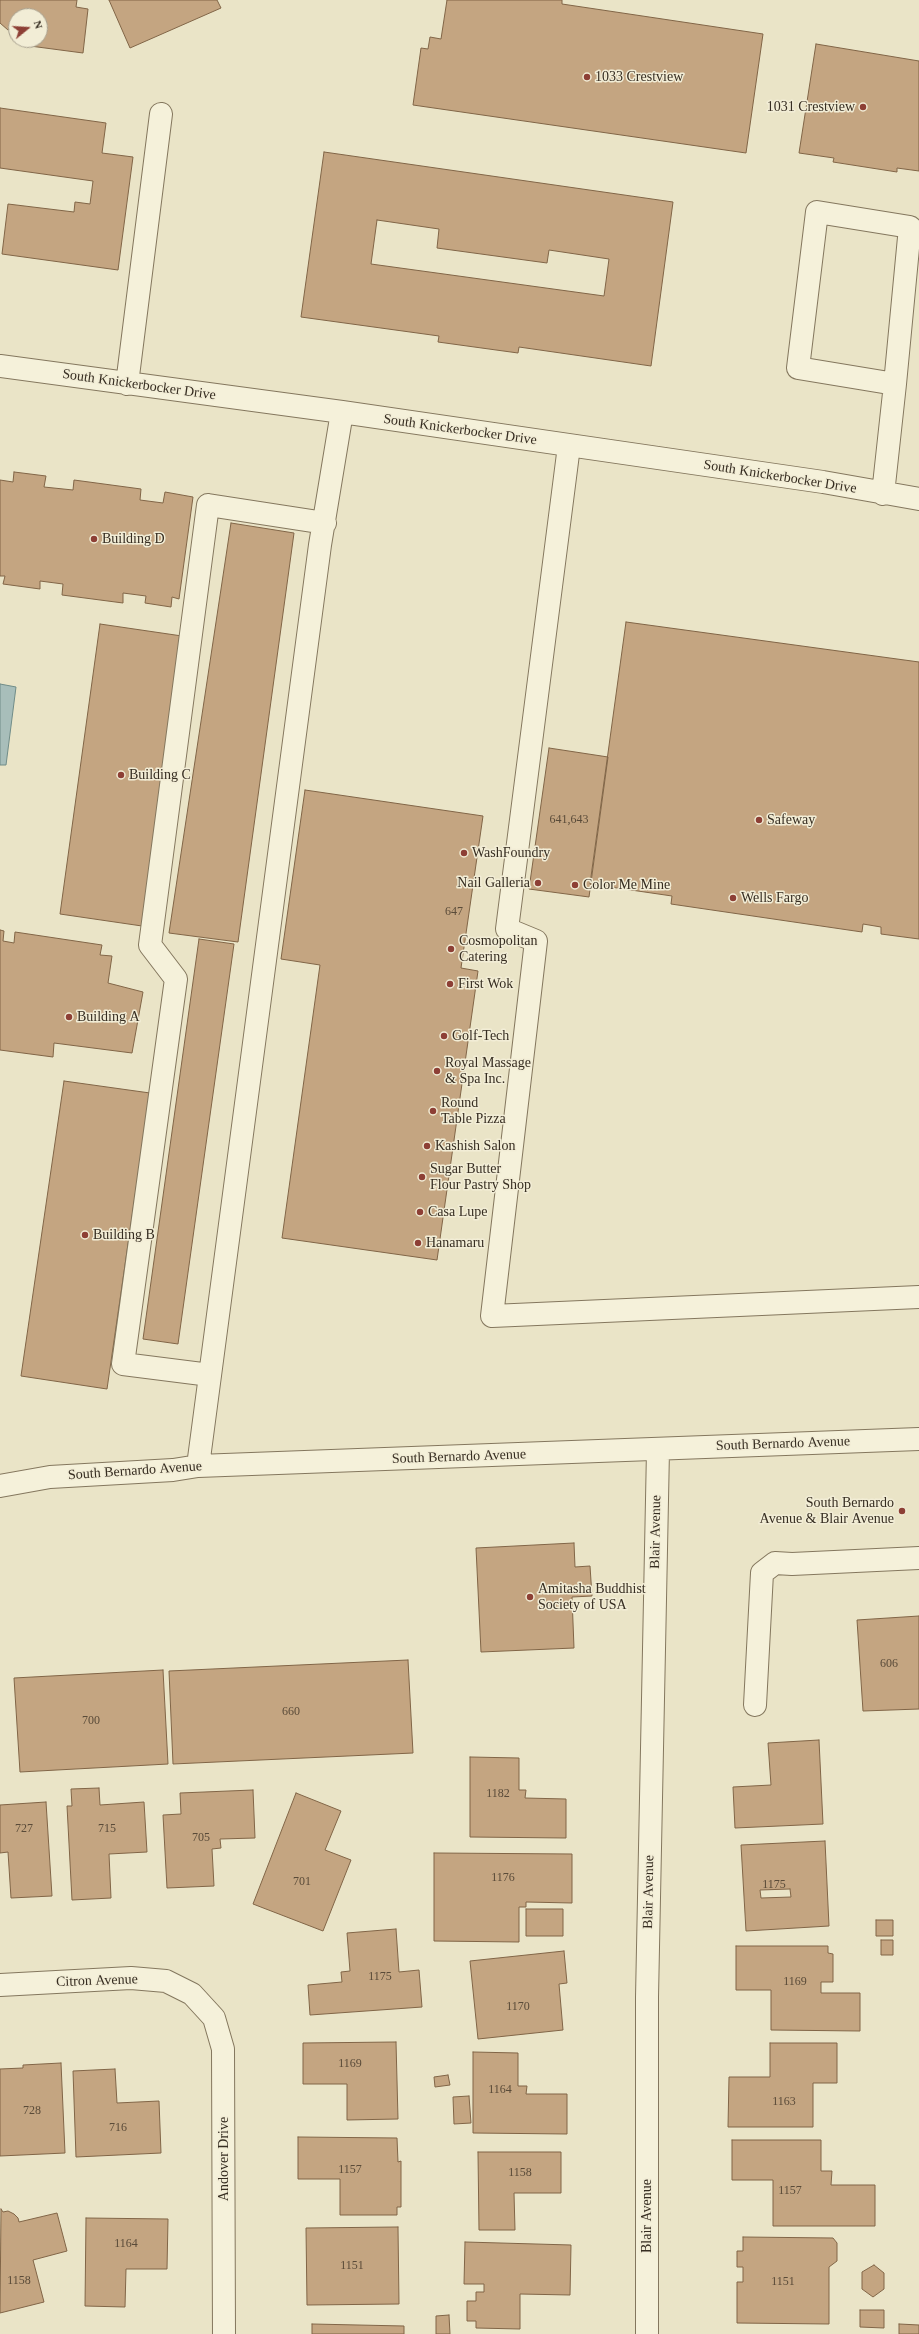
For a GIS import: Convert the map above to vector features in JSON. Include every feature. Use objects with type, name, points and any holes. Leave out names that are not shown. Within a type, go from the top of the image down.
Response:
[{"type":"street","points":[[127,384],[160,114]]},
{"type":"street","points":[[883,494],[895,384],[910,227],[817,212],[798,368],[895,384]]},
{"type":"street","name":"South Knickerbocker Drive","points":[[0,366],[342,412],[823,482],[883,494],[919,499]]},
{"type":"street","points":[[198,1466],[325,523],[342,412]]},
{"type":"street","points":[[569,446],[506,929],[536,941],[492,1316],[919,1297]]},
{"type":"street","points":[[210,1375],[123,1364],[176,979],[150,945],[208,505],[325,523]]},
{"type":"street","name":"South Bernardo Avenue","points":[[0,1486],[50,1477],[173,1470],[198,1466],[658,1450],[919,1439]]},
{"type":"street","name":"Blair Avenue","points":[[647,2334],[647,1997],[658,1450]]},
{"type":"street","points":[[755,1705],[762,1573],[775,1563],[792,1564],[919,1558]]},
{"type":"street","name":"Citron Avenue","points":[[0,1985],[131,1978],[166,1981],[192,1994]]},
{"type":"street","name":"Andover Drive","points":[[192,1994],[214,2018],[223,2049],[224,2334]]},
{"type":"water","points":[[0,684],[16,687],[6,765],[0,765]]},
{"type":"building","points":[[0,0],[77,0],[76,7],[88,9],[83,53],[45,48],[48,48],[48,8],[8,8],[8,30],[0,23]]},
{"type":"building","points":[[109,0],[217,0],[221,8],[130,48]]},
{"type":"building","name":"1033 Crestview","points":[[447,0],[562,0],[562,4],[763,34],[746,153],[413,105],[421,48],[428,49],[430,37],[441,39]]},
{"type":"building","name":"1031 Crestview","points":[[816,44],[919,61],[919,171],[897,168],[897,172],[833,162],[834,158],[799,153]]},
{"type":"building","points":[[0,108],[106,123],[102,153],[133,157],[118,270],[2,254],[8,204],[74,212],[75,202],[90,204],[93,181],[0,168]]},
{"type":"building","points":[[324,152],[673,202],[651,366],[519,347],[518,353],[438,342],[439,336],[301,317]],"holes":[[[377,220],[439,229],[437,248],[547,263],[549,250],[609,259],[604,296],[371,264]]]},
{"type":"building","name":"Building D","points":[[14,472],[46,476],[44,487],[73,490],[74,480],[141,489],[140,500],[163,503],[165,492],[193,497],[179,599],[172,597],[171,607],[145,603],[146,596],[123,593],[123,603],[62,595],[63,584],[40,581],[40,589],[3,584],[5,576],[0,576],[0,480],[13,482]]},
{"type":"building","points":[[231,523],[294,533],[238,942],[169,933]]},
{"type":"building","name":"Safeway","points":[[626,622],[919,662],[919,939],[881,934],[881,927],[863,924],[862,932],[671,904],[672,896],[590,884]]},
{"type":"building","name":"Building C","points":[[100,624],[182,636],[142,926],[60,914]]},
{"type":"building","points":[[549,748],[608,757],[589,897],[529,889]]},
{"type":"building","points":[[305,790],[483,816],[461,968],[478,971],[437,1260],[282,1238],[320,965],[281,959]]},
{"type":"building","name":"Building A","points":[[0,930],[4,931],[3,941],[14,943],[15,932],[102,945],[100,955],[112,956],[108,983],[143,992],[132,1053],[54,1043],[53,1057],[0,1050]]},
{"type":"building","points":[[199,939],[234,944],[178,1344],[143,1339]]},
{"type":"building","name":"Building B","points":[[64,1081],[150,1093],[107,1389],[21,1376]]},
{"type":"building","name":"Amitasha Buddhist Society of USA","points":[[574,1543],[575,1567],[590,1566],[592,1596],[572,1597],[574,1648],[481,1652],[476,1548]]},
{"type":"building","points":[[919,1616],[919,1709],[863,1711],[857,1620]]},
{"type":"building","points":[[408,1660],[413,1753],[173,1764],[169,1671]]},
{"type":"building","points":[[163,1670],[168,1764],[20,1772],[14,1678]]},
{"type":"building","points":[[819,1740],[823,1824],[735,1828],[733,1787],[771,1785],[768,1743]]},
{"type":"building","points":[[470,1757],[519,1758],[519,1790],[526,1790],[525,1798],[566,1799],[566,1838],[470,1837]]},
{"type":"building","points":[[99,1788],[100,1805],[144,1802],[147,1852],[109,1854],[111,1898],[72,1900],[67,1806],[72,1806],[71,1789]]},
{"type":"building","points":[[253,1790],[255,1838],[220,1839],[221,1848],[212,1849],[214,1886],[167,1888],[163,1815],[181,1814],[180,1793]]},
{"type":"building","points":[[296,1793],[341,1811],[325,1850],[351,1860],[323,1931],[253,1904]]},
{"type":"building","points":[[46,1802],[52,1896],[11,1898],[8,1852],[0,1853],[0,1805]]},
{"type":"building","points":[[825,1841],[829,1926],[746,1931],[741,1845]],"holes":[[[790,1889],[791,1897],[761,1898],[760,1890]]]},
{"type":"building","points":[[434,1853],[572,1854],[572,1903],[526,1902],[526,1907],[519,1907],[519,1942],[434,1941]]},
{"type":"building","points":[[526,1909],[563,1909],[563,1936],[526,1936]]},
{"type":"building","points":[[876,1920],[893,1920],[893,1936],[876,1936]]},
{"type":"building","points":[[396,1929],[399,1972],[419,1970],[422,2007],[310,2015],[308,1985],[342,1982],[341,1972],[350,1971],[347,1933]]},
{"type":"building","points":[[881,1940],[893,1940],[893,1955],[881,1955]]},
{"type":"building","points":[[736,1946],[828,1946],[828,1953],[833,1954],[833,1982],[821,1982],[821,1993],[860,1993],[860,2031],[771,2030],[771,1990],[736,1990]]},
{"type":"building","points":[[564,1951],[567,1983],[559,1984],[563,2030],[478,2039],[470,1961]]},
{"type":"building","points":[[396,2042],[398,2119],[347,2120],[347,2084],[303,2084],[303,2043]]},
{"type":"building","points":[[770,2043],[837,2043],[837,2083],[813,2083],[813,2127],[728,2127],[729,2077],[770,2077]]},
{"type":"building","points":[[473,2052],[518,2053],[518,2086],[527,2086],[526,2094],[567,2094],[567,2134],[473,2133]]},
{"type":"building","points":[[61,2063],[65,2153],[0,2156],[0,2069],[23,2068],[23,2065]]},
{"type":"building","points":[[115,2069],[117,2103],[159,2101],[161,2153],[76,2157],[73,2071]]},
{"type":"building","points":[[448,2075],[450,2085],[435,2087],[434,2077]]},
{"type":"building","points":[[469,2096],[471,2123],[454,2124],[453,2097]]},
{"type":"building","points":[[298,2137],[397,2138],[398,2162],[401,2161],[401,2207],[397,2207],[397,2215],[340,2215],[340,2179],[298,2179]]},
{"type":"building","points":[[732,2140],[821,2140],[821,2171],[832,2171],[831,2185],[875,2185],[875,2226],[773,2226],[773,2180],[732,2180]]},
{"type":"building","points":[[478,2152],[561,2152],[561,2193],[514,2193],[515,2230],[479,2230]]},
{"type":"building","points":[[1,2209],[3,2212],[8,2211],[14,2214],[18,2218],[19,2222],[57,2213],[67,2251],[33,2260],[44,2302],[0,2313]]},
{"type":"building","points":[[86,2218],[168,2219],[167,2269],[126,2269],[125,2307],[85,2306]]},
{"type":"building","points":[[398,2227],[399,2304],[307,2305],[306,2228]]},
{"type":"building","points":[[743,2237],[833,2238],[837,2243],[837,2261],[829,2267],[829,2324],[737,2323],[737,2282],[743,2282],[743,2267],[737,2267],[737,2251],[743,2251]]},
{"type":"building","points":[[465,2242],[571,2245],[570,2295],[520,2294],[520,2329],[476,2328],[476,2321],[467,2321],[467,2301],[476,2301],[476,2292],[484,2292],[484,2284],[464,2284]]},
{"type":"building","points":[[874,2265],[884,2273],[884,2289],[873,2297],[862,2289],[862,2272]]},
{"type":"building","points":[[860,2310],[884,2310],[884,2328],[860,2327]]},
{"type":"building","points":[[449,2315],[450,2334],[436,2334],[436,2316]]},
{"type":"building","points":[[312,2324],[404,2326],[404,2334],[312,2334]]},
{"type":"building","points":[[899,2324],[919,2325],[919,2334],[899,2334]]},
{"type":"place","name":"1033 Crestview","points":[[587,77]]},
{"type":"place","name":"1031 Crestview","points":[[863,107]]},
{"type":"place","name":"Building D","points":[[94,539]]},
{"type":"place","name":"Building C","points":[[121,775]]},
{"type":"place","name":"Safeway","points":[[759,820]]},
{"type":"place","name":"WashFoundry","points":[[464,853]]},
{"type":"place","name":"Nail Galleria","points":[[538,883]]},
{"type":"place","name":"Color Me Mine","points":[[575,885]]},
{"type":"place","name":"Wells Fargo","points":[[733,898]]},
{"type":"place","name":"Cosmopolitan Catering","points":[[451,949]]},
{"type":"place","name":"First Wok","points":[[450,984]]},
{"type":"place","name":"Building A","points":[[69,1017]]},
{"type":"place","name":"Golf-Tech","points":[[444,1036]]},
{"type":"place","name":"Royal Massage & Spa Inc.","points":[[437,1071]]},
{"type":"place","name":"Round Table Pizza","points":[[433,1111]]},
{"type":"place","name":"Kashish Salon","points":[[427,1146]]},
{"type":"place","name":"Sugar Butter Flour Pastry Shop","points":[[422,1177]]},
{"type":"place","name":"Casa Lupe","points":[[420,1212]]},
{"type":"place","name":"Building B","points":[[85,1235]]},
{"type":"place","name":"Hanamaru","points":[[418,1243]]},
{"type":"place","name":"South Bernardo Avenue & Blair Avenue","points":[[902,1511]]},
{"type":"place","name":"Amitasha Buddhist Society of USA","points":[[530,1597]]}]
